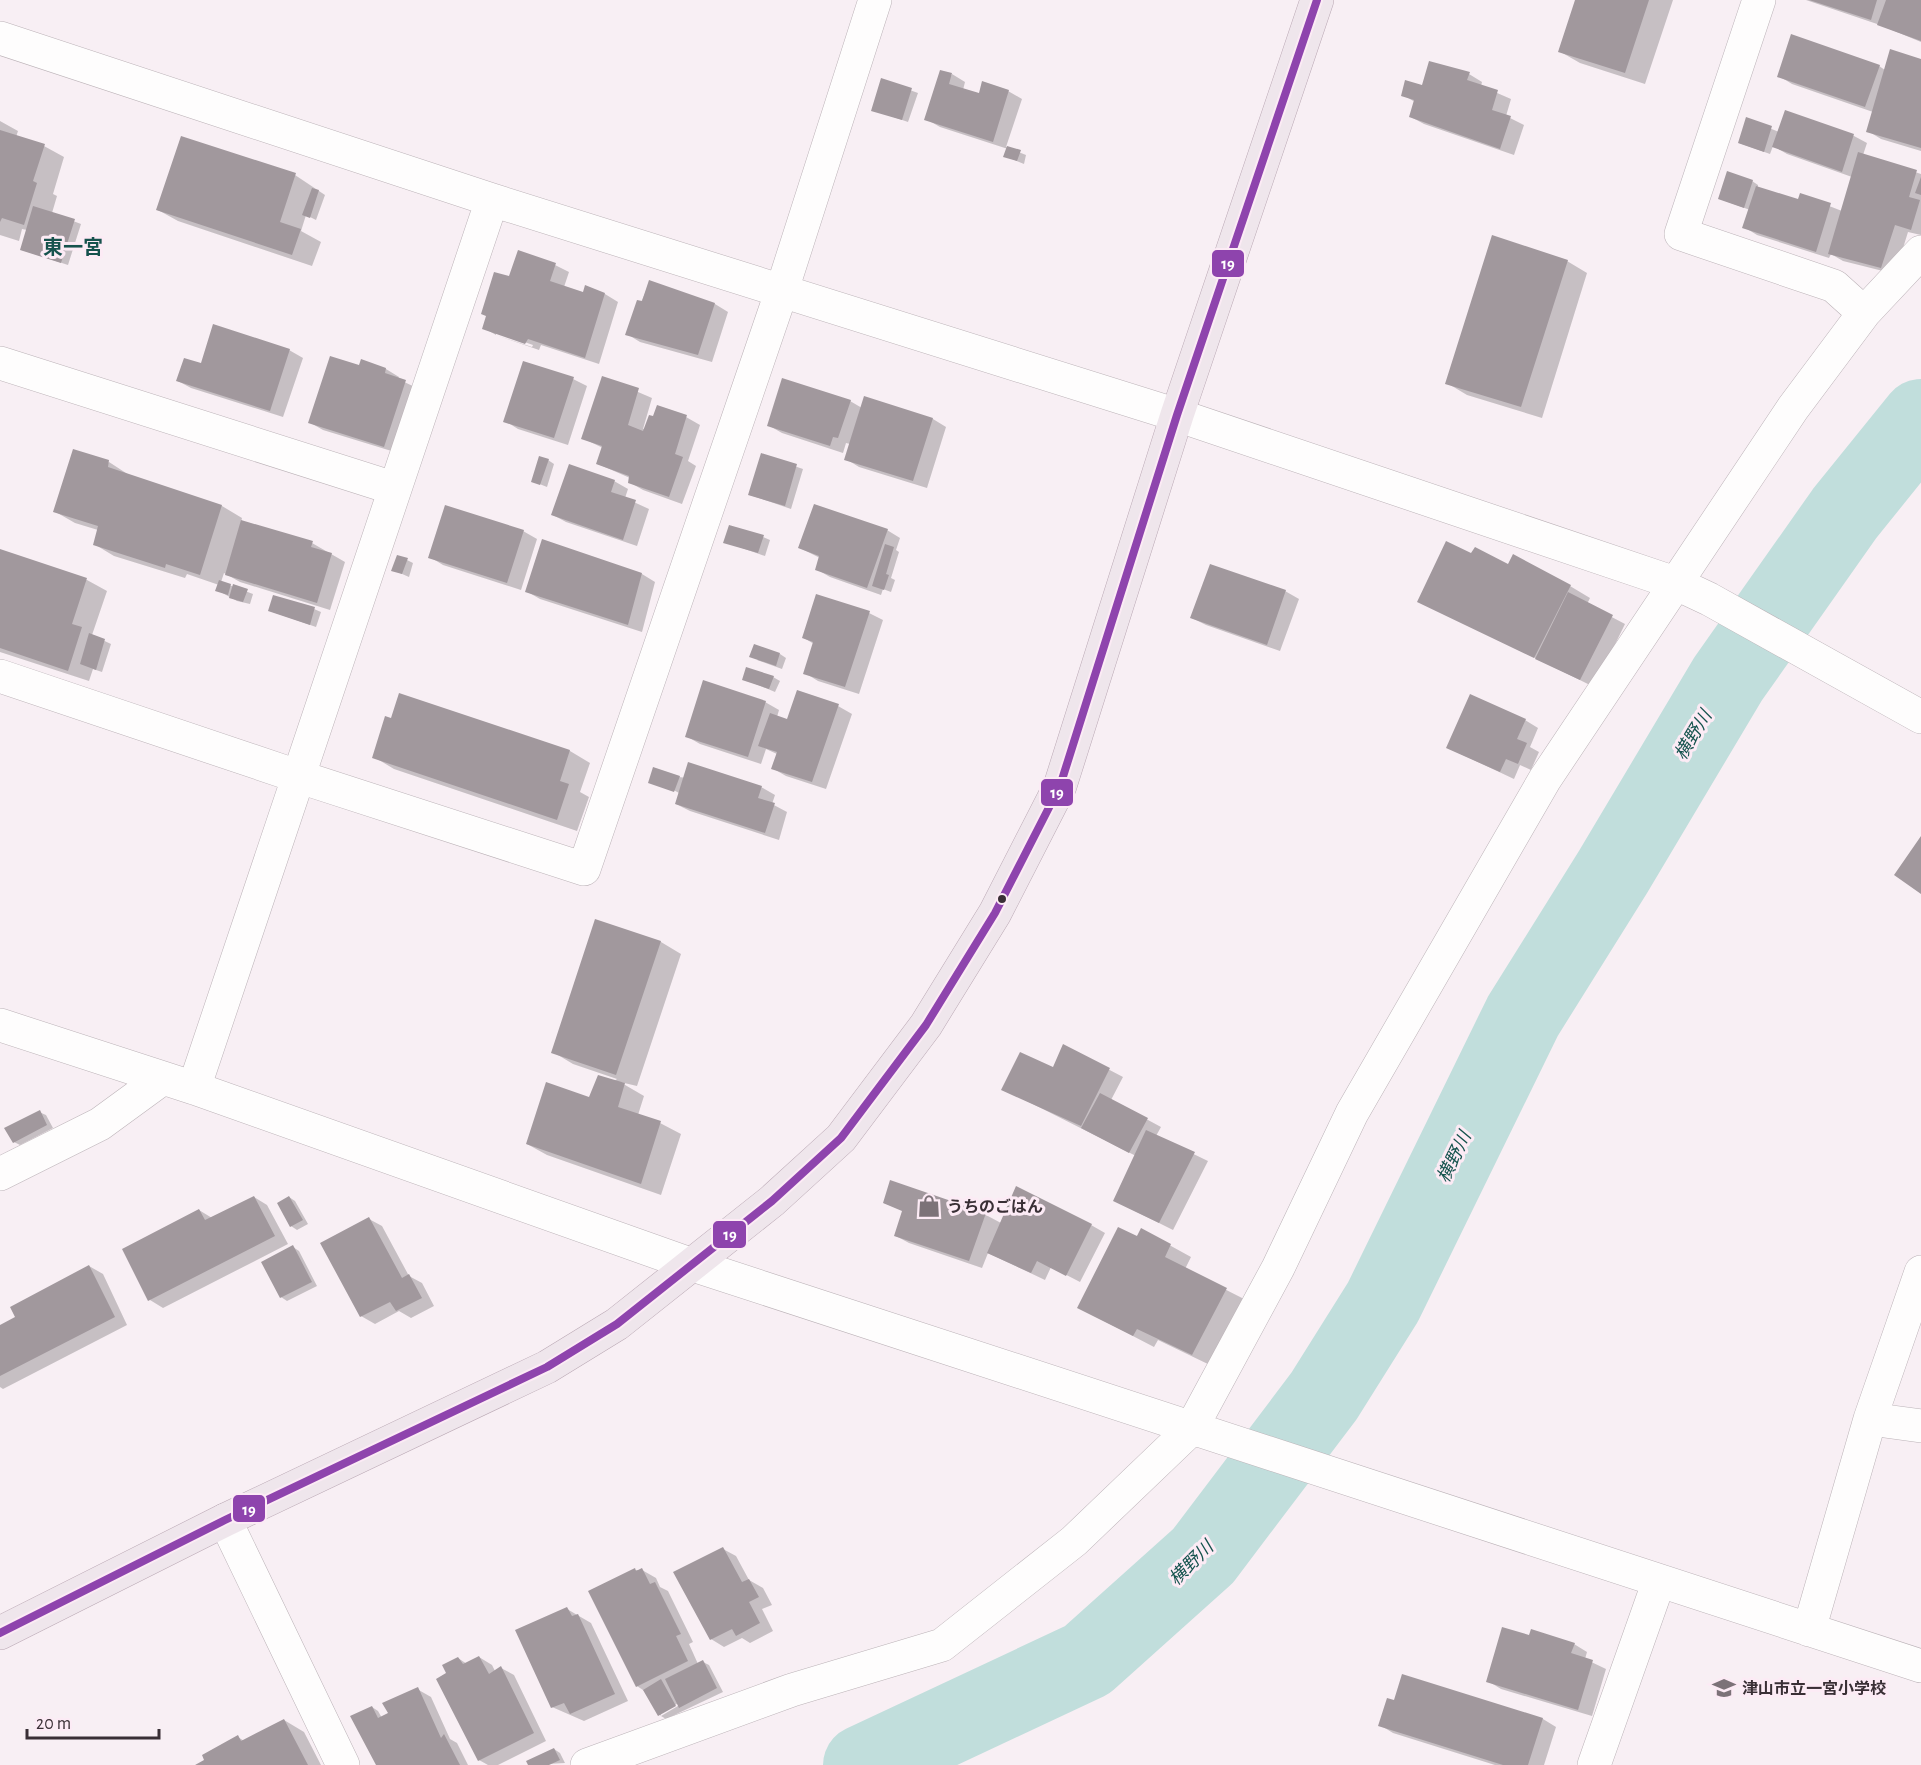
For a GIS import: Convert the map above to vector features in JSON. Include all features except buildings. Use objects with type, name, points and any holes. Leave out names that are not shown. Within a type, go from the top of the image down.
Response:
[{"type":"main road","points":[[0,1633],[225,1520],[547,1367],[617,1324],[690,1264],[772,1202],[841,1138],[926,1025],[995,913],[1060,786],[1177,415],[1317,0]]},
{"type":"street","points":[[0,676],[584,869],[782,290],[875,0]]},
{"type":"street","points":[[1759,0],[1681,234],[1834,286],[1864,313]]},
{"type":"street","points":[[0,38],[492,200],[1177,415],[1675,583],[1709,599],[1921,717]]},
{"type":"street","points":[[194,1088],[300,777],[393,488],[492,200]]},
{"type":"street","points":[[587,1765],[792,1690],[942,1645],[1074,1541],[1193,1429],[1278,1268],[1352,1113],[1545,779],[1793,408],[1864,313],[1921,252]]},
{"type":"street","points":[[0,363],[393,488]]},
{"type":"street","points":[[0,1025],[194,1088],[690,1264],[1921,1666]]},
{"type":"street","points":[[0,1174],[100,1124],[163,1078]]},
{"type":"street","points":[[1809,1630],[1870,1419],[1921,1272]]},
{"type":"street","points":[[1870,1419],[1921,1425]]},
{"type":"street","points":[[225,1520],[343,1765]]},
{"type":"street","points":[[1594,1765],[1659,1581]]},
{"type":"waterway","name":"横野川","points":[[863,1765],[1087,1660],[1203,1556],[1324,1396],[1383,1302],[1523,1016],[1613,872],[1728,679],[1845,513],[1921,419]]},
{"type":"transit line","name":"19","points":[[0,1633],[225,1520],[547,1367],[617,1324],[772,1201],[841,1138],[926,1025],[995,913],[1060,786],[1177,415],[1317,0]]},
{"type":"place","name":"うちのごはん","points":[[929,1206]]},
{"type":"place","name":"津山市立一宮小学校","points":[[1724,1688]]},
{"type":"district","name":"東一宮","points":[[73,247]]}]
